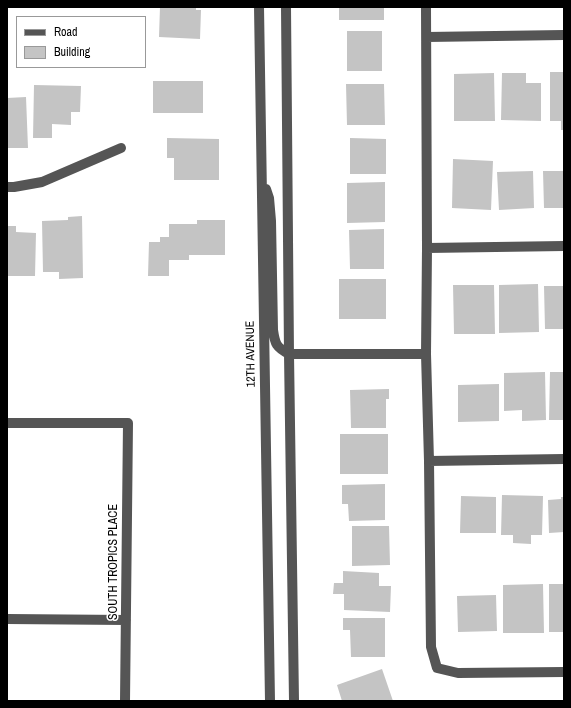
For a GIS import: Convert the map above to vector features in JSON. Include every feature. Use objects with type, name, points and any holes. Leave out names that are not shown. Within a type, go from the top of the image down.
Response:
[{"type":"street","name":"12TH AVENUE","points":[[259,7],[270,701]]},
{"type":"street","points":[[286,7],[294,701]]},
{"type":"street","points":[[426,7],[426,354],[431,647],[437,668],[458,673],[564,672]]},
{"type":"street","points":[[427,37],[564,35]]},
{"type":"street","points":[[7,187],[42,182],[121,148]]},
{"type":"street","points":[[261,173],[268,198],[271,221],[274,342],[280,349],[289,354],[426,354]]},
{"type":"street","points":[[427,248],[564,246]]},
{"type":"street","name":"SOUTH TROPICS PLACE","points":[[7,423],[128,423],[125,701]]},
{"type":"street","points":[[429,461],[564,459]]},
{"type":"street","points":[[7,619],[126,620]]},
{"type":"building","points":[[160,7],[196,7],[196,10],[201,10],[200,39],[159,37]]},
{"type":"building","points":[[339,7],[384,7],[384,20],[339,20]]},
{"type":"building","points":[[347,31],[382,31],[382,71],[347,71]]},
{"type":"building","points":[[550,72],[564,72],[564,130],[561,130],[561,121],[550,121]]},
{"type":"building","points":[[494,73],[495,121],[454,121],[454,74]]},
{"type":"building","points":[[502,73],[526,73],[526,83],[541,83],[541,121],[501,120]]},
{"type":"building","points":[[153,81],[203,81],[203,113],[153,113]]},
{"type":"building","points":[[346,84],[384,84],[385,125],[347,125]]},
{"type":"building","points":[[34,85],[81,86],[80,112],[71,112],[71,125],[52,124],[52,138],[33,138]]},
{"type":"building","points":[[26,97],[28,148],[7,148],[7,98]]},
{"type":"building","points":[[167,138],[219,139],[219,180],[174,180],[174,158],[167,158]]},
{"type":"building","points":[[350,138],[386,139],[386,174],[350,174]]},
{"type":"building","points":[[453,159],[493,161],[491,210],[452,208]]},
{"type":"building","points":[[533,171],[534,208],[499,210],[497,172]]},
{"type":"building","points":[[543,171],[564,171],[564,208],[544,208]]},
{"type":"building","points":[[385,182],[385,222],[347,223],[347,183]]},
{"type":"building","points":[[82,216],[83,278],[59,279],[59,272],[43,272],[42,221],[68,220],[68,217]]},
{"type":"building","points":[[197,220],[225,220],[225,255],[189,255],[189,260],[169,260],[169,276],[148,276],[149,242],[160,242],[160,237],[169,237],[169,224],[197,224]]},
{"type":"building","points":[[7,226],[16,226],[16,232],[36,233],[35,276],[7,276]]},
{"type":"building","points":[[384,229],[384,269],[350,269],[349,230]]},
{"type":"building","points":[[339,279],[386,279],[386,319],[339,319]]},
{"type":"building","points":[[538,284],[539,332],[499,333],[499,285]]},
{"type":"building","points":[[453,285],[494,285],[495,334],[454,334]]},
{"type":"building","points":[[544,286],[564,286],[564,329],[545,329]]},
{"type":"building","points":[[545,372],[546,420],[522,421],[522,410],[504,411],[504,373]]},
{"type":"building","points":[[550,372],[564,372],[564,420],[549,420]]},
{"type":"building","points":[[499,384],[499,421],[458,422],[458,385]]},
{"type":"building","points":[[389,389],[389,399],[386,399],[386,428],[351,428],[350,390]]},
{"type":"building","points":[[340,434],[388,434],[388,474],[340,474]]},
{"type":"building","points":[[385,484],[385,520],[349,521],[348,504],[342,504],[342,485]]},
{"type":"building","points":[[502,495],[543,496],[542,535],[531,535],[531,544],[513,543],[513,535],[501,535]]},
{"type":"building","points":[[461,496],[496,497],[496,533],[460,533]]},
{"type":"building","points":[[561,497],[564,497],[564,532],[549,533],[548,500],[561,499]]},
{"type":"building","points":[[352,526],[389,526],[390,565],[352,566]]},
{"type":"building","points":[[343,571],[379,573],[379,586],[391,586],[390,612],[344,610],[344,594],[333,594],[334,583],[343,583]]},
{"type":"building","points":[[543,584],[544,633],[503,633],[503,585]]},
{"type":"building","points":[[549,584],[564,584],[564,632],[549,632]]},
{"type":"building","points":[[496,595],[497,631],[458,632],[457,596]]},
{"type":"building","points":[[343,618],[385,618],[385,657],[351,657],[350,630],[343,630]]},
{"type":"building","points":[[382,669],[393,701],[342,701],[337,685]]}]
